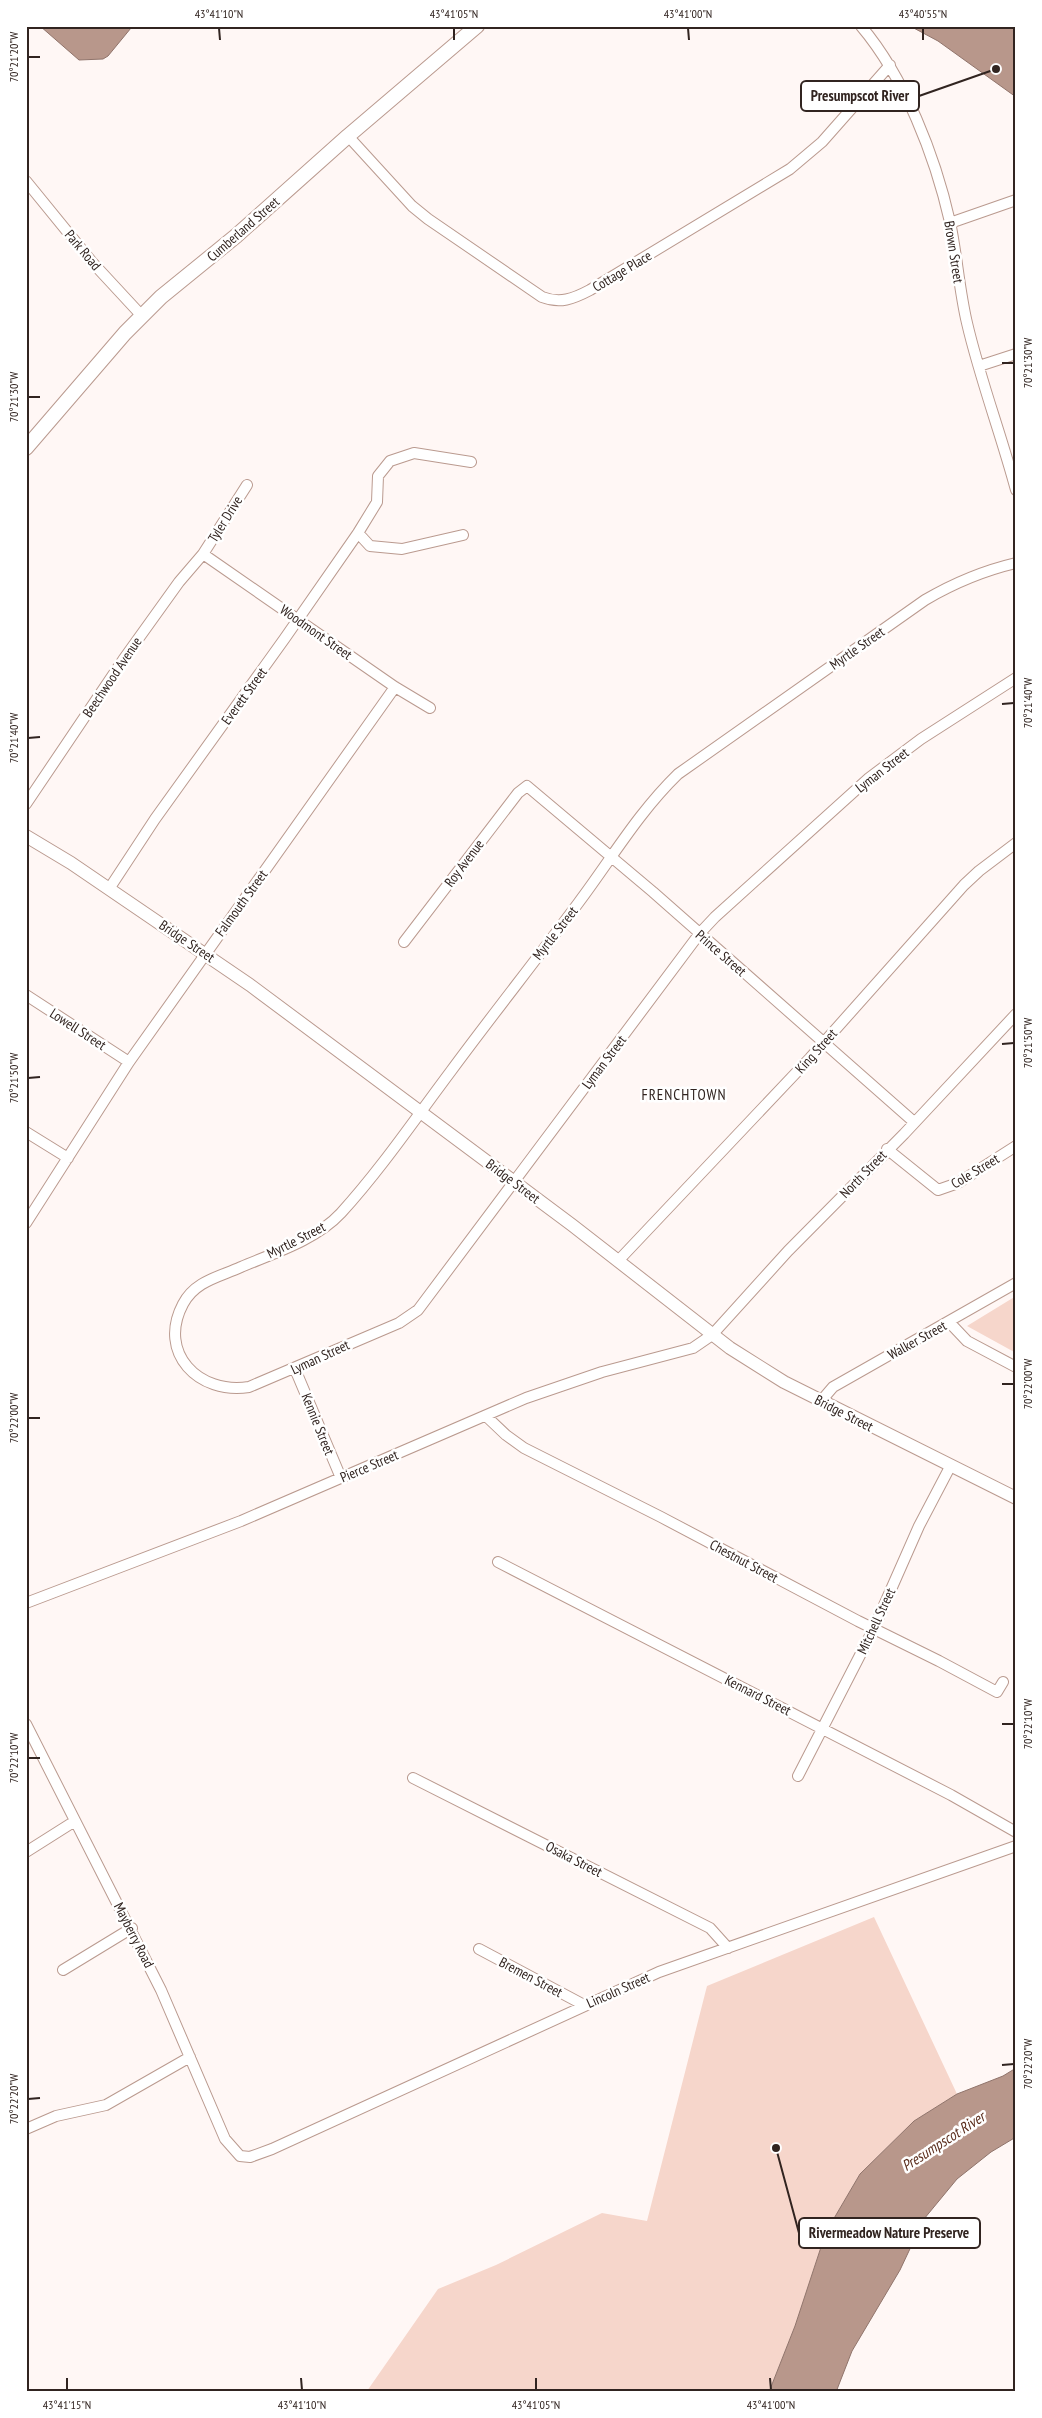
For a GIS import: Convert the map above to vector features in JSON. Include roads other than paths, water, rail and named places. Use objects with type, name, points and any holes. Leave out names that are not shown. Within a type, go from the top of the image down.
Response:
[{"type":"main road","name":"Cumberland Street","points":[[26,448],[125,333],[161,296],[236,236],[348,136],[477,26]]},
{"type":"street","name":"Brown Street","points":[[861,26],[879,48],[910,105],[936,173],[950,223],[961,296],[979,366],[1016,490]]},
{"type":"street","name":"Cottage Place","points":[[348,136],[412,206],[444,231],[542,297],[555,301],[568,300],[590,290],[790,170],[822,142],[890,66]]},
{"type":"street","name":"Park Road","points":[[26,181],[92,262],[142,316]]},
{"type":"street","points":[[950,223],[1016,200]]},
{"type":"street","points":[[979,366],[1016,354]]},
{"type":"street","name":"Everett Street","points":[[109,889],[155,819],[358,533],[377,502],[378,476],[390,461],[414,453],[471,462]]},
{"type":"street","name":"Tyler Drive","points":[[202,554],[247,484]]},
{"type":"street","points":[[358,533],[370,546],[402,549],[463,535]]},
{"type":"street","name":"Woodmont Street","points":[[202,554],[394,687],[430,708]]},
{"type":"street","name":"Beechwood Avenue","points":[[26,804],[129,652],[179,582],[202,554]]},
{"type":"street","name":"Myrtle Street","points":[[186,1366],[178,1348],[176,1329],[180,1311],[189,1294],[206,1281],[302,1240],[331,1223],[352,1201],[579,903],[610,855],[663,789],[678,774],[713,748],[764,716],[925,600],[953,583],[975,574],[1016,563]]},
{"type":"street","name":"Lyman Street","points":[[186,1366],[202,1381],[224,1389],[237,1389],[261,1384],[399,1323],[418,1310],[700,933],[715,917],[869,778],[921,739],[1016,678]]},
{"type":"street","name":"Falmouth Street","points":[[26,1223],[129,1062],[394,687]]},
{"type":"street","name":"Prince Street","points":[[527,786],[700,933],[914,1122]]},
{"type":"street","name":"Roy Avenue","points":[[404,942],[518,793],[527,786]]},
{"type":"street","name":"Bridge Street","points":[[26,836],[205,954],[420,1112],[618,1261],[712,1335],[784,1382],[1016,1498]]},
{"type":"street","name":"King Street","points":[[618,1261],[918,940],[964,886],[979,871],[1016,843]]},
{"type":"street","name":"Lowell Street","points":[[26,995],[129,1062]]},
{"type":"street","name":"North Street","points":[[712,1335],[788,1251],[1016,1014]]},
{"type":"street","points":[[26,1132],[68,1158]]},
{"type":"street","name":"Cole Street","points":[[888,1149],[938,1190],[958,1183],[1016,1146]]},
{"type":"street","name":"Walker Street","points":[[821,1401],[833,1387],[1016,1283]]},
{"type":"street","points":[[949,1322],[968,1341],[1016,1367]]},
{"type":"street","name":"Pierce Street","points":[[26,1603],[198,1538],[526,1398],[570,1382],[683,1352],[693,1348],[712,1335]]},
{"type":"street","name":"Kennie Street","points":[[295,1370],[341,1478]]},
{"type":"street","name":"Chestnut Street","points":[[486,1416],[506,1435],[524,1448],[997,1692],[1003,1682]]},
{"type":"street","name":"Mitchell Street","points":[[798,1776],[874,1628],[918,1526],[951,1465]]},
{"type":"street","name":"Kennard Street","points":[[498,1562],[951,1795],[1016,1832]]},
{"type":"street","name":"Mayberry Road","points":[[26,1724],[132,1928],[225,2139],[234,2150]]},
{"type":"street","name":"Osaka Street","points":[[413,1778],[710,1928],[728,1948]]},
{"type":"street","points":[[26,1852],[75,1821]]},
{"type":"street","name":"Lincoln Street","points":[[234,2150],[240,2156],[250,2157],[272,2149],[659,1972],[1016,1846]]},
{"type":"street","points":[[63,1970],[132,1928]]},
{"type":"street","name":"Bremen Street","points":[[479,1949],[584,2005]]},
{"type":"street","points":[[26,2129],[56,2116],[106,2105],[190,2057]]},
{"type":"water","points":[[40,26],[131,26],[131,28],[108,56],[103,59],[79,60]]},
{"type":"water","points":[[910,26],[1016,26],[1016,97],[938,41]]},
{"type":"water","points":[[1016,2068],[1016,2137],[991,2152],[957,2179],[924,2219],[900,2270],[852,2351],[836,2392],[769,2392],[795,2326],[826,2232],[860,2174],[914,2121],[957,2094],[1003,2076]]},
{"type":"place","name":"Presumpscot River","points":[[996,69]]},
{"type":"place","name":"Rivermeadow Nature Preserve","points":[[776,2148]]},
{"type":"district","name":"FRENCHTOWN","points":[[684,1094]]}]
